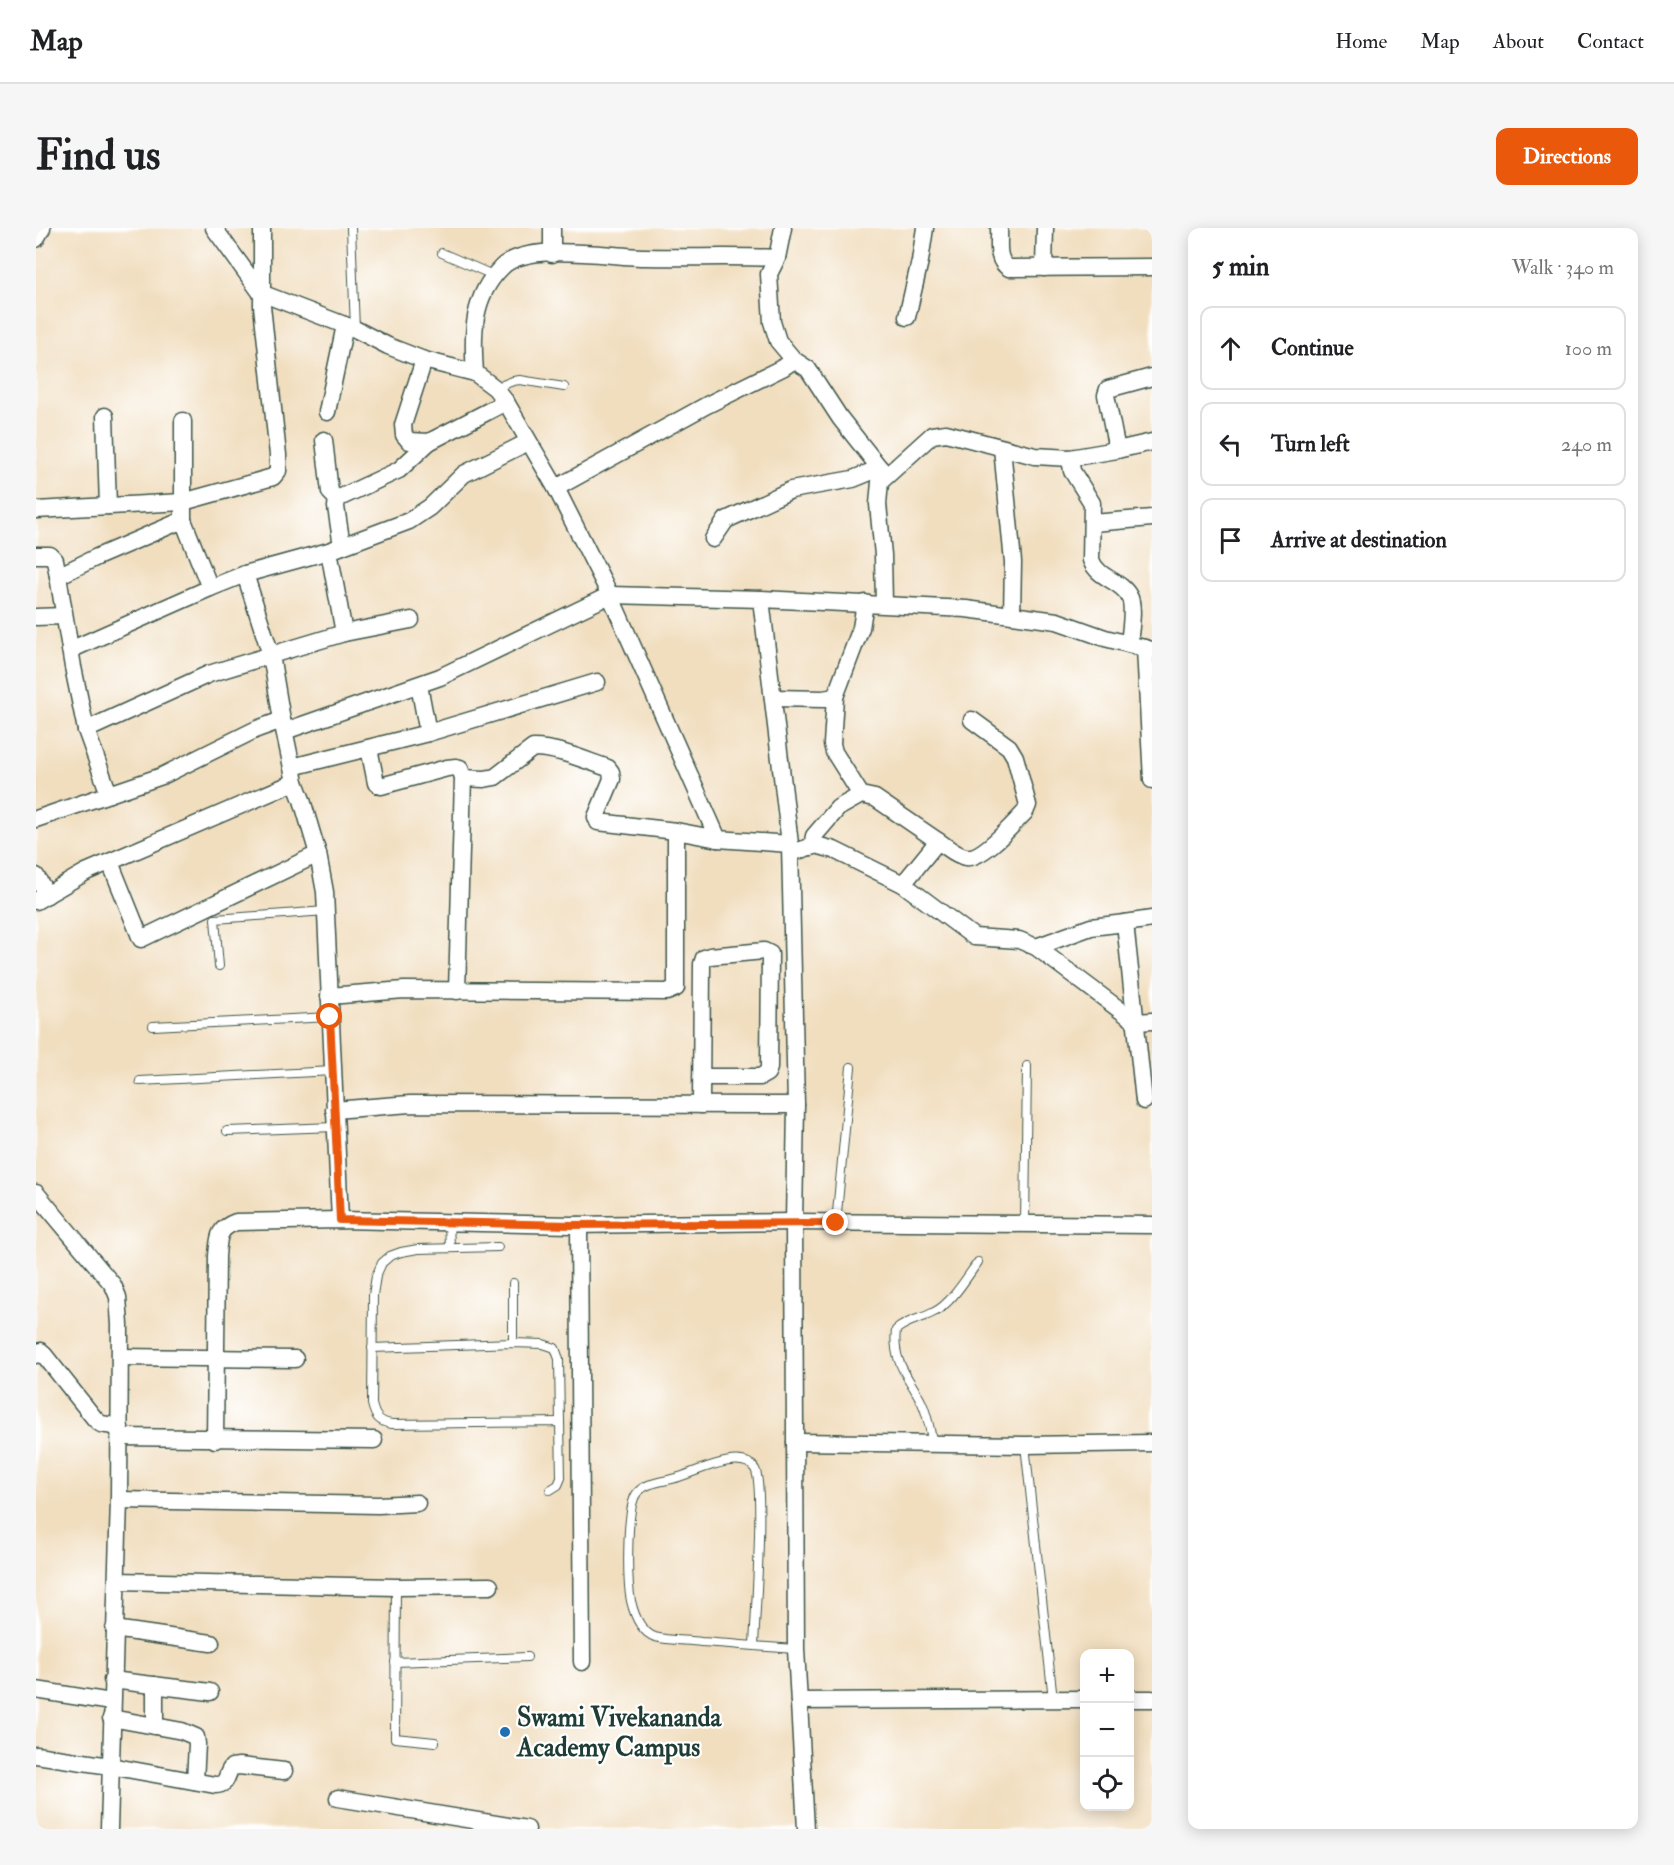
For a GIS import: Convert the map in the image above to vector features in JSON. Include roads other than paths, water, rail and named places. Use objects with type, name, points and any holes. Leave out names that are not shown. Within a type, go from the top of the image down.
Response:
[{"type":"street","points":[[36,239],[42,228]]},
{"type":"street","points":[[214,228],[261,293],[350,327],[388,346],[424,360],[475,373],[495,388],[506,402],[556,488],[610,595],[718,839]]},
{"type":"street","points":[[36,510],[183,502],[264,480],[273,477],[278,471],[261,293],[262,228]]},
{"type":"street","points":[[552,228],[552,254]]},
{"type":"street","points":[[783,228],[777,258],[769,274],[772,322],[778,341],[794,360],[808,369],[840,418],[883,472]]},
{"type":"street","points":[[907,317],[925,228]]},
{"type":"street","points":[[999,228],[1000,258],[1009,268],[1152,267]]},
{"type":"street","points":[[1044,268],[1045,228]]},
{"type":"street","points":[[475,373],[473,339],[480,298],[503,265],[523,255],[578,252],[641,257],[777,258]]},
{"type":"street","points":[[327,412],[350,327]]},
{"type":"street","points":[[424,360],[403,426],[404,435],[409,441],[429,442]]},
{"type":"street","points":[[556,488],[794,360]]},
{"type":"street","points":[[1117,450],[1106,395],[1108,389],[1152,377]]},
{"type":"street","points":[[337,499],[399,470],[429,442],[506,402]]},
{"type":"street","points":[[105,416],[108,506]]},
{"type":"street","points":[[183,421],[183,520],[210,588]]},
{"type":"street","points":[[713,539],[726,520],[791,490],[883,472],[932,435],[946,434],[1035,456],[1070,458],[1152,442]]},
{"type":"street","points":[[324,440],[330,492],[337,499]]},
{"type":"street","points":[[70,650],[245,574],[336,548],[409,521],[430,507],[464,474],[528,442]]},
{"type":"street","points":[[1002,448],[1013,562],[1012,615]]},
{"type":"street","points":[[1070,458],[1072,471],[1092,503],[1091,560],[1094,568],[1130,597],[1142,647],[1152,780]]},
{"type":"street","points":[[883,472],[878,504],[883,555],[884,604]]},
{"type":"street","points":[[337,499],[336,548],[344,633]]},
{"type":"street","points":[[1093,523],[1152,518]]},
{"type":"street","points":[[58,576],[183,520]]},
{"type":"street","points":[[36,555],[50,555],[55,560],[86,730],[110,794]]},
{"type":"street","points":[[245,574],[271,655],[293,775],[318,854],[325,892],[340,1220]]},
{"type":"street","points":[[36,819],[162,776],[257,729],[283,726],[419,685],[610,595],[865,603],[966,609],[1057,621],[1105,638],[1142,647]]},
{"type":"street","points":[[761,599],[790,849],[796,1105],[794,1222],[796,1649],[806,1829]]},
{"type":"street","points":[[861,795],[834,752],[832,744],[835,697],[861,628],[865,603]]},
{"type":"street","points":[[36,617],[64,616]]},
{"type":"street","points":[[86,730],[209,674],[344,633],[411,621]]},
{"type":"street","points":[[36,876],[41,898],[86,872],[293,775],[369,748],[428,733],[597,682]]},
{"type":"street","points":[[419,685],[428,733]]},
{"type":"street","points":[[773,698],[823,699],[835,697]]},
{"type":"street","points":[[812,847],[814,836],[838,808],[861,795],[875,798],[964,857],[974,858],[983,852],[1025,812],[1028,805],[1015,757],[1009,747],[972,720]]},
{"type":"street","points":[[369,748],[376,783],[381,786],[456,767],[460,768],[463,778],[457,991]]},
{"type":"street","points":[[463,778],[495,777],[533,748],[572,755],[608,768],[611,772],[612,779],[596,817],[598,822],[676,831],[790,849],[816,845],[834,850],[903,884],[974,937],[1019,940],[1036,947],[1144,1021]]},
{"type":"street","points":[[329,996],[404,990],[667,992],[676,988],[676,831]]},
{"type":"street","points":[[903,884],[938,841]]},
{"type":"street","points":[[110,862],[141,939],[318,854]]},
{"type":"street","points":[[1036,947],[1091,927],[1152,919]]},
{"type":"street","points":[[1125,922],[1144,1021],[1144,1101]]},
{"type":"street","points":[[702,1077],[760,1077],[770,1068],[770,954],[764,951],[704,958],[702,964],[702,1077],[702,1105]]},
{"type":"street","points":[[334,1110],[410,1104],[796,1105]]},
{"type":"street","points":[[36,1193],[112,1285],[118,1296],[119,1500],[109,1829]]},
{"type":"street","points":[[215,1440],[219,1235],[225,1226],[236,1222],[340,1220],[579,1225],[794,1222],[1152,1225]]},
{"type":"street","points":[[579,1225],[582,1662]]},
{"type":"street","points":[[38,1350],[95,1419],[120,1432],[215,1440],[374,1440]]},
{"type":"street","points":[[120,1357],[295,1359]]},
{"type":"street","points":[[795,1442],[1025,1445],[1152,1443]]},
{"type":"street","points":[[119,1500],[378,1505],[417,1503]]},
{"type":"street","points":[[117,1581],[396,1587],[490,1586]]},
{"type":"street","points":[[114,1629],[211,1643]]},
{"type":"street","points":[[112,1680],[210,1692]]},
{"type":"street","points":[[155,1685],[155,1726]]},
{"type":"street","points":[[36,1690],[111,1710],[155,1726],[183,1731],[196,1737],[195,1781]]},
{"type":"street","points":[[799,1701],[1080,1699]]},
{"type":"street","points":[[1134,1699],[1152,1699]]},
{"type":"street","points":[[36,1755],[222,1785],[232,1767],[284,1771]]},
{"type":"street","points":[[338,1798],[464,1824],[526,1829]]},
{"type":"lane","points":[[350,327],[351,228]]},
{"type":"lane","points":[[442,253],[495,276]]},
{"type":"lane","points":[[495,388],[513,381],[564,387]]},
{"type":"lane","points":[[219,966],[215,919],[326,911]]},
{"type":"lane","points":[[153,1026],[330,1017]]},
{"type":"lane","points":[[836,1223],[851,1066]]},
{"type":"lane","points":[[1025,1225],[1028,1066]]},
{"type":"lane","points":[[140,1081],[333,1071]]},
{"type":"lane","points":[[227,1131],[335,1127]]},
{"type":"lane","points":[[449,1223],[450,1247]]},
{"type":"lane","points":[[498,1247],[450,1247],[401,1252],[390,1256],[382,1263],[375,1276],[373,1295],[372,1404],[375,1416],[382,1423],[392,1424],[560,1422]]},
{"type":"lane","points":[[933,1444],[926,1413],[902,1368],[894,1346],[896,1330],[906,1322],[935,1312],[944,1306],[978,1262]]},
{"type":"lane","points":[[513,1283],[513,1343]]},
{"type":"lane","points":[[372,1348],[513,1343],[543,1344],[555,1348],[559,1359],[561,1478],[558,1485],[550,1490]]},
{"type":"lane","points":[[1025,1445],[1053,1699]]},
{"type":"lane","points":[[754,1646],[759,1509],[758,1479],[755,1470],[741,1460],[728,1461],[644,1486],[635,1494],[630,1512],[629,1579],[637,1619],[645,1632],[655,1637],[754,1646],[796,1649]]},
{"type":"lane","points":[[396,1587],[395,1738],[435,1742]]},
{"type":"lane","points":[[395,1662],[527,1657]]},
{"type":"place","name":"Swami Vivekananda Academy Campus","points":[[505,1732]]}]
